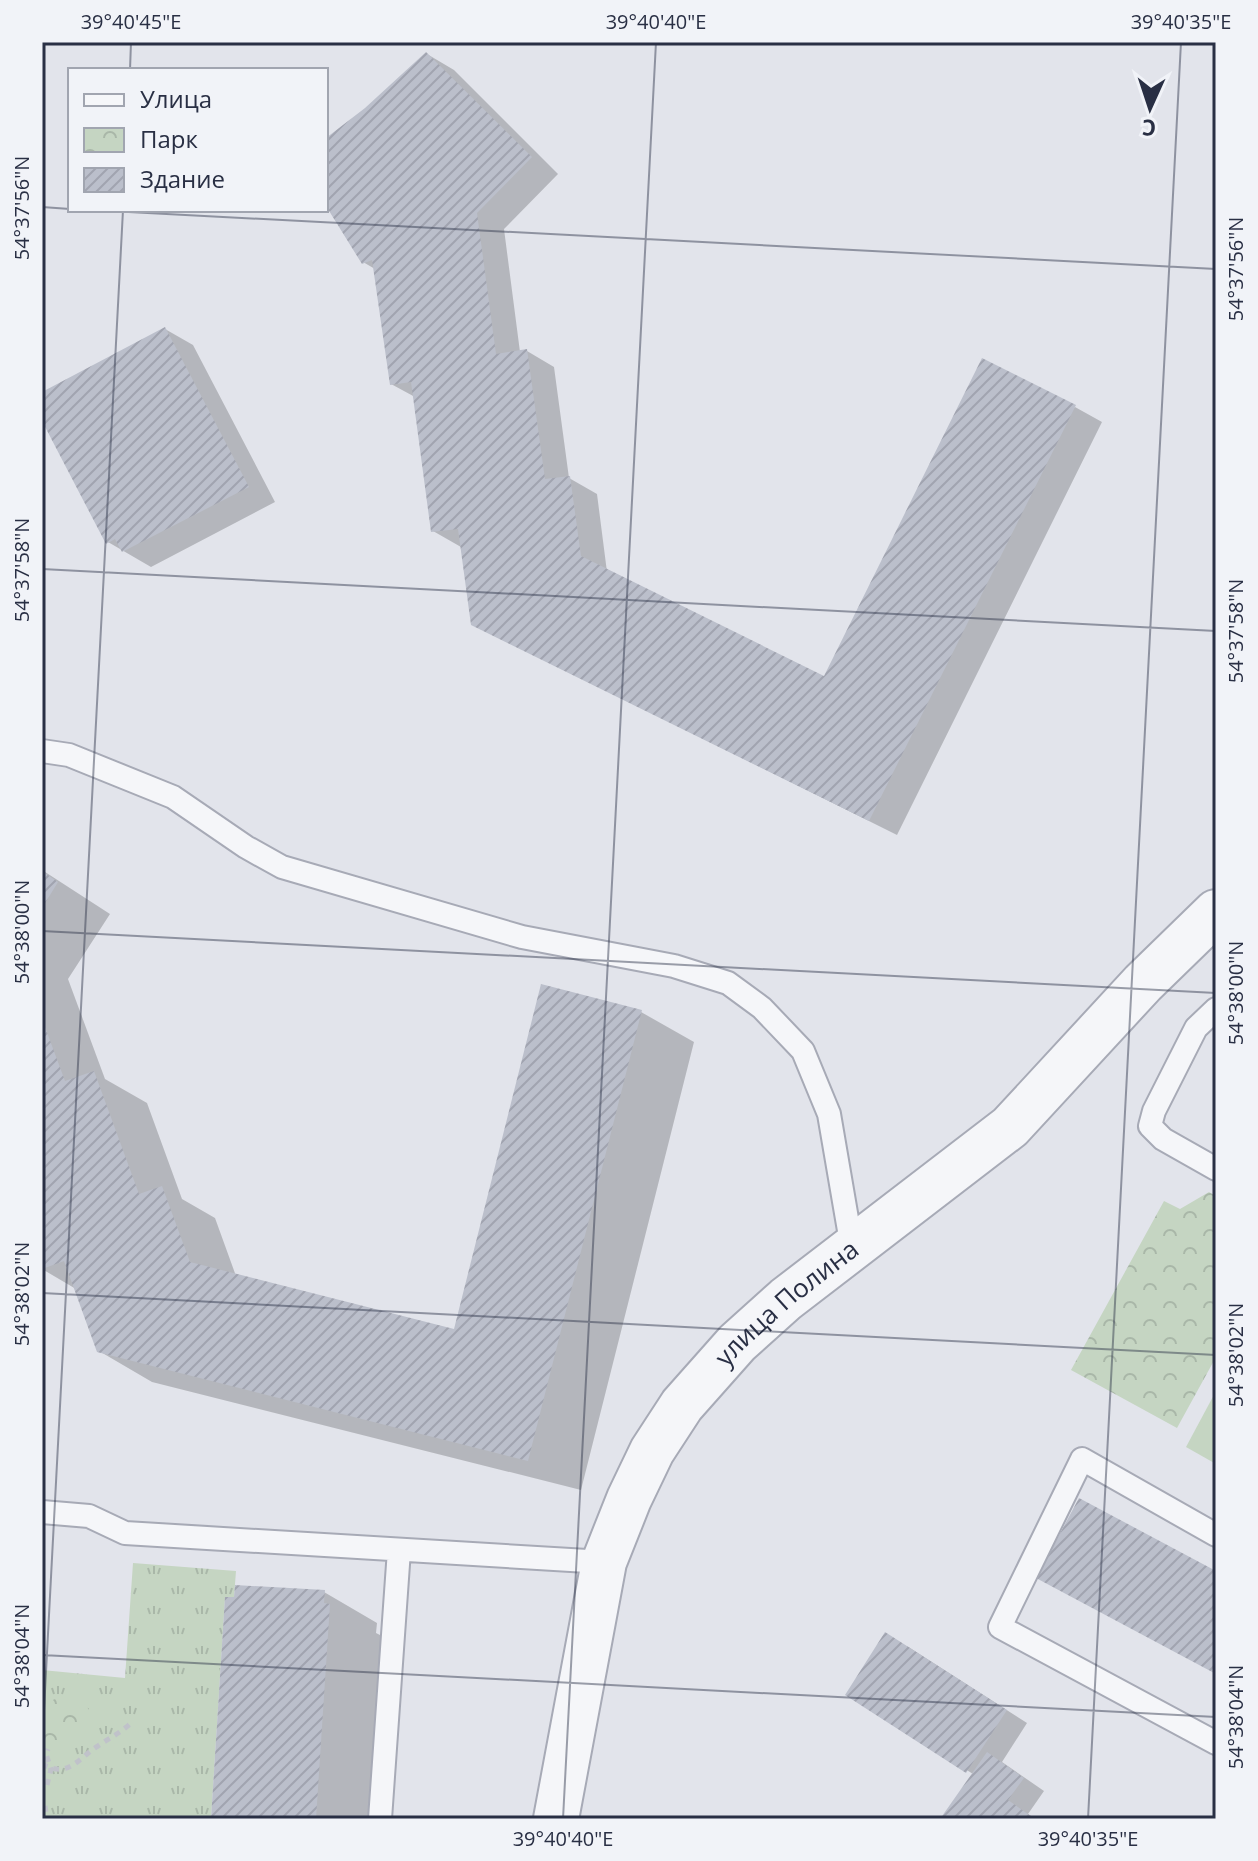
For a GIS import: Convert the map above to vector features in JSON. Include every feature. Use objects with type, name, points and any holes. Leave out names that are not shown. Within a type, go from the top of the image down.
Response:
[{"type":"street","name":"улица Полина","points":[[556,1819],[604,1562],[652,1451],[682,1405],[737,1343],[786,1299],[1010,1127],[1143,983],[1216,912]]},
{"type":"lane","points":[[42,751],[69,755],[173,797],[246,847],[282,867],[522,937],[674,966],[728,983],[762,1008],[803,1051],[829,1114],[852,1248]]},
{"type":"lane","points":[[1216,1009],[1196,1028],[1154,1111],[1150,1126],[1163,1139],[1216,1169]]},
{"type":"lane","points":[[1216,1535],[1082,1459],[1000,1627],[1216,1743]]},
{"type":"lane","points":[[42,1512],[89,1516],[125,1533],[604,1562]]},
{"type":"lane","points":[[380,1819],[399,1550]]},
{"type":"path","points":[[42,1764],[51,1769],[81,1762],[95,1747],[117,1736],[130,1724]]},
{"type":"path","points":[[47,1785],[51,1769],[46,1754],[48,1749]]},
{"type":"path","points":[[45,1806],[47,1819]]},
{"type":"green space","points":[[1209,1192],[1216,1196],[1216,1357],[1177,1428],[1071,1370],[1164,1201],[1180,1209]]},
{"type":"green space","points":[[1216,1391],[1216,1464],[1186,1447]]},
{"type":"green space","points":[[133,1563],[236,1571],[234,1597],[225,1598],[211,1819],[42,1819],[42,1670],[125,1678]]},
{"type":"green space","points":[[58,1698],[86,1705],[90,1712],[77,1742],[63,1754],[42,1745],[42,1704]]},
{"type":"building","points":[[426,52],[532,157],[477,213],[496,354],[527,349],[545,479],[570,476],[581,556],[824,676],[982,358],[1076,405],[869,821],[471,625],[458,529],[431,532],[411,382],[390,385],[372,260],[362,264],[328,209],[328,136],[365,108]]},
{"type":"building","points":[[165,327],[249,487],[122,552],[115,539],[106,544],[42,421],[42,392]]},
{"type":"building","points":[[42,871],[58,882],[42,908]]},
{"type":"building","points":[[541,984],[642,1010],[528,1461],[97,1352],[64,1261],[42,1269],[42,1019],[65,1081],[94,1071],[139,1194],[162,1186],[190,1262],[454,1329]]},
{"type":"building","points":[[1079,1498],[1216,1571],[1216,1674],[1036,1578]]},
{"type":"building","points":[[235,1585],[325,1590],[324,1603],[330,1604],[316,1819],[211,1819],[225,1597],[234,1597]]},
{"type":"building","points":[[885,1632],[1007,1710],[966,1773],[845,1695]]},
{"type":"building","points":[[987,1752],[1024,1778],[1008,1800],[1035,1819],[940,1819]]}]
